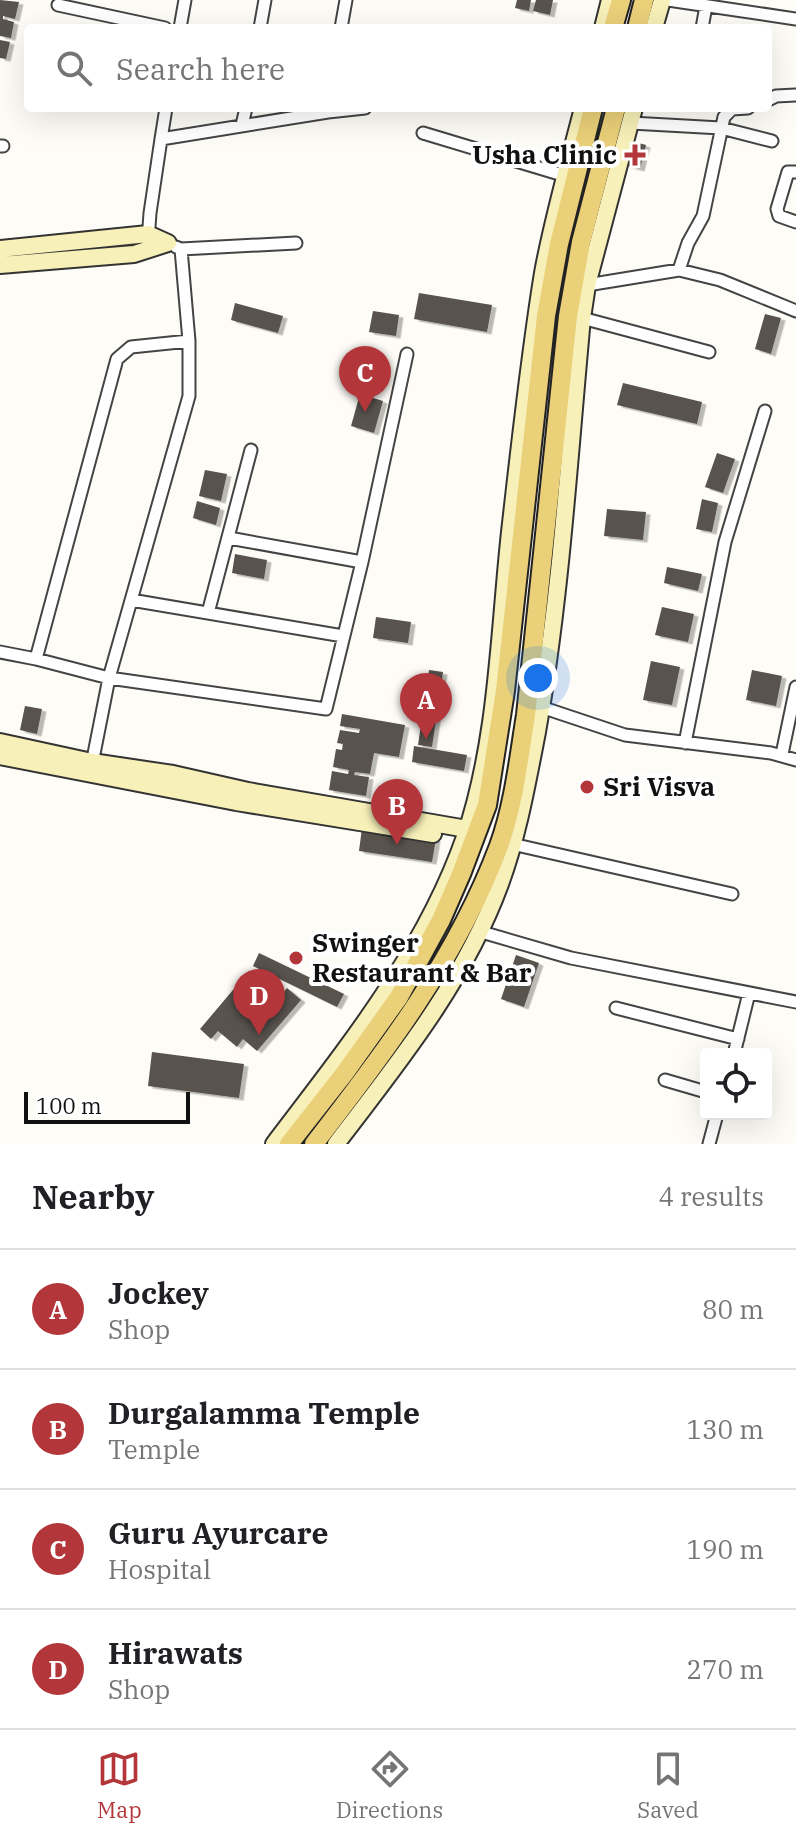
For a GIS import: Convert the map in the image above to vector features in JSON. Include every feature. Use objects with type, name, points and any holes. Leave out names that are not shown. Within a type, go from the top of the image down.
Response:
[{"type":"main road","points":[[614,24],[621,0]]},
{"type":"main road","points":[[638,24],[644,0]]},
{"type":"main road","points":[[289,1144],[399,997],[441,920],[470,836],[487,805],[505,691],[546,316],[559,244],[592,112]]},
{"type":"main road","points":[[314,1144],[423,998],[460,936],[500,844],[526,715],[568,316],[581,242],[615,112]]},
{"type":"street","points":[[181,24],[185,0]]},
{"type":"street","points":[[261,24],[265,0]]},
{"type":"street","points":[[342,24],[346,0]]},
{"type":"street","points":[[604,24],[610,0]]},
{"type":"street","points":[[655,24],[662,0]]},
{"type":"street","points":[[668,0],[796,19]]},
{"type":"street","points":[[58,5],[146,24]]},
{"type":"street","points":[[703,24],[706,6]]},
{"type":"street","points":[[772,98],[796,95]]},
{"type":"street","points":[[0,265],[134,254],[148,242],[165,112]]},
{"type":"street","points":[[242,125],[245,112]]},
{"type":"street","points":[[161,139],[317,112]]},
{"type":"street","points":[[274,1144],[333,1067],[409,956],[470,836],[492,723],[524,412],[544,271],[582,112]]},
{"type":"street","points":[[679,270],[688,243],[703,216],[721,128],[728,112]]},
{"type":"street","points":[[336,1144],[446,995],[500,885],[512,844],[541,707],[556,605],[587,285],[632,116],[721,128],[772,141]]},
{"type":"street","points":[[423,133],[566,176]]},
{"type":"street","points":[[796,172],[788,172],[777,209],[779,216],[796,222]]},
{"type":"street","points":[[0,249],[148,242],[175,246],[296,243]]},
{"type":"street","points":[[91,768],[109,678],[189,396],[189,341],[175,246]]},
{"type":"street","points":[[587,285],[679,270],[720,280],[796,311]]},
{"type":"street","points":[[582,318],[709,352]]},
{"type":"street","points":[[36,659],[117,359],[131,347],[189,341]]},
{"type":"street","points":[[0,652],[109,678],[326,709],[407,354]]},
{"type":"street","points":[[685,743],[725,542],[765,411]]},
{"type":"street","points":[[208,613],[251,450]]},
{"type":"street","points":[[229,538],[362,562]]},
{"type":"street","points":[[131,600],[343,636]]},
{"type":"street","points":[[782,754],[796,687]]},
{"type":"street","points":[[541,707],[625,735],[782,754],[796,760]]},
{"type":"street","points":[[0,742],[91,768],[236,802],[470,836]]},
{"type":"street","points":[[0,756],[91,768]]},
{"type":"street","points":[[512,844],[732,894]]},
{"type":"street","points":[[478,931],[571,958],[796,1002]]},
{"type":"street","points":[[736,1048],[749,993]]},
{"type":"street","points":[[616,1008],[738,1039]]},
{"type":"street","points":[[665,1080],[700,1090]]},
{"type":"street","points":[[709,1144],[715,1120]]},
{"type":"building","points":[[0,0],[19,2],[15,19],[3,16],[3,19],[14,22],[11,38],[0,36]]},
{"type":"building","points":[[517,0],[531,0],[529,11],[515,8]]},
{"type":"building","points":[[536,0],[553,0],[550,15],[533,11]]},
{"type":"building","points":[[0,40],[10,42],[6,59],[0,58]]},
{"type":"building","points":[[631,141],[646,145],[640,169],[625,165]]},
{"type":"building","points":[[419,293],[492,305],[487,332],[414,319]]},
{"type":"building","points":[[235,303],[283,316],[278,333],[231,320]]},
{"type":"building","points":[[373,311],[399,315],[396,336],[369,332]]},
{"type":"building","points":[[765,314],[781,318],[771,354],[755,349]]},
{"type":"building","points":[[623,383],[702,402],[697,424],[617,405]]},
{"type":"building","points":[[360,394],[383,401],[374,433],[351,426]]},
{"type":"building","points":[[717,453],[735,459],[723,493],[705,487]]},
{"type":"building","points":[[205,470],[227,474],[221,501],[199,496]]},
{"type":"building","points":[[702,499],[718,503],[712,532],[696,529]]},
{"type":"building","points":[[197,501],[220,508],[216,525],[193,518]]},
{"type":"building","points":[[607,509],[646,512],[643,540],[604,536]]},
{"type":"building","points":[[235,554],[267,560],[264,579],[232,573]]},
{"type":"building","points":[[667,567],[702,574],[698,591],[664,583]]},
{"type":"building","points":[[662,607],[694,614],[688,642],[655,635]]},
{"type":"building","points":[[376,617],[411,622],[408,643],[373,638]]},
{"type":"building","points":[[651,661],[680,667],[672,705],[643,700]]},
{"type":"building","points":[[429,670],[443,672],[432,747],[418,745]]},
{"type":"building","points":[[752,670],[782,676],[776,706],[746,700]]},
{"type":"building","points":[[25,706],[42,709],[37,734],[20,730]]},
{"type":"building","points":[[342,714],[405,725],[399,757],[374,753],[370,774],[355,772],[354,775],[369,777],[366,796],[329,790],[332,771],[348,774],[349,770],[333,767],[336,749],[342,750],[343,744],[337,743],[340,730],[359,733],[360,729],[340,726]]},
{"type":"building","points":[[414,746],[467,755],[464,771],[412,762]]},
{"type":"building","points":[[362,828],[436,839],[432,862],[359,851]]},
{"type":"building","points":[[259,953],[344,994],[337,1007],[253,966]]},
{"type":"building","points":[[516,955],[539,963],[524,1007],[501,999]]},
{"type":"building","points":[[249,971],[280,997],[287,988],[301,1000],[257,1051],[243,1039],[237,1047],[218,1031],[211,1039],[200,1029]]},
{"type":"building","points":[[152,1052],[244,1064],[239,1098],[148,1086]]},
{"type":"place","name":"Usha Clinic","points":[[635,155]]},
{"type":"place","name":"Guru Ayurcare","points":[[365,412]]},
{"type":"place","name":"Jockey","points":[[426,739]]},
{"type":"place","name":"Sri Visva","points":[[587,787]]},
{"type":"place","name":"Durgalamma Temple","points":[[397,845]]},
{"type":"place","name":"Swinger Restaurant & Bar","points":[[296,958]]},
{"type":"place","name":"Hirawats","points":[[259,1035]]}]
